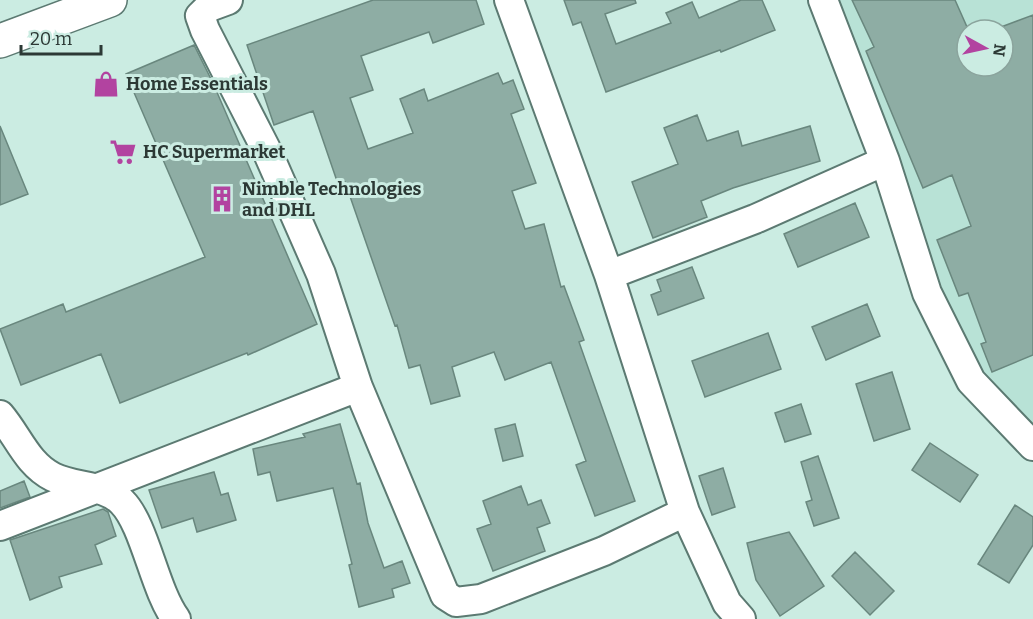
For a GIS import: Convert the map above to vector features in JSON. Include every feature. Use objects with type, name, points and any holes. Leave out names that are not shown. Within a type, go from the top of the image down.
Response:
[{"type":"street","points":[[228,0],[209,7],[201,16],[205,30],[267,152],[321,274],[358,387],[445,595],[454,611],[604,551],[685,512]]},
{"type":"street","points":[[509,0],[609,275],[685,512],[727,603],[741,619]]},
{"type":"street","points":[[823,0],[885,161],[927,293],[971,381],[1033,446]]},
{"type":"street","points":[[0,41],[100,2]]},
{"type":"street","points":[[609,275],[755,219],[885,161]]},
{"type":"street","points":[[0,526],[358,387]]},
{"type":"street","points":[[0,415],[34,464],[72,484],[96,488],[122,503],[131,516],[162,594],[176,619]]},
{"type":"shaded area","points":[[825,0],[1033,0],[1033,432],[994,409],[866,154]]},
{"type":"building","points":[[373,0],[476,0],[484,24],[433,43],[429,32],[361,56],[373,90],[350,98],[368,149],[413,133],[400,99],[424,89],[428,101],[498,73],[503,84],[513,80],[524,109],[511,114],[536,183],[512,191],[525,229],[544,224],[561,287],[564,286],[584,340],[579,342],[635,501],[595,516],[576,465],[586,461],[551,362],[505,380],[494,352],[452,367],[460,396],[431,404],[420,365],[409,368],[397,325],[395,326],[345,182],[338,184],[313,111],[274,125],[247,45]]},
{"type":"building","points":[[564,0],[635,0],[636,3],[605,14],[616,44],[671,23],[666,13],[692,2],[699,18],[741,0],[762,0],[775,30],[721,52],[720,50],[606,92],[581,22],[573,25]]},
{"type":"building","points":[[852,0],[955,0],[963,18],[955,18],[955,78],[1015,78],[1015,22],[1033,15],[1033,355],[992,372],[981,344],[986,342],[968,293],[959,296],[937,240],[971,226],[952,175],[923,188],[866,51],[874,47]]},
{"type":"building","points":[[194,45],[213,83],[317,324],[248,355],[247,353],[120,403],[101,354],[21,385],[0,329],[63,304],[66,312],[205,257],[126,74]]},
{"type":"building","points":[[697,115],[707,141],[738,131],[742,146],[810,126],[820,161],[733,188],[701,201],[707,217],[653,238],[632,182],[678,164],[664,128]]},
{"type":"building","points":[[0,126],[28,194],[0,205]]},
{"type":"building","points":[[855,203],[869,237],[798,267],[784,234]]},
{"type":"building","points":[[692,267],[704,298],[658,315],[651,295],[661,291],[657,280]]},
{"type":"building","points":[[867,304],[880,336],[826,360],[812,327]]},
{"type":"building","points":[[768,333],[781,369],[705,397],[692,361]]},
{"type":"building","points":[[892,372],[910,429],[874,441],[856,384]]},
{"type":"building","points":[[801,404],[811,434],[785,442],[775,413]]},
{"type":"building","points":[[340,424],[357,484],[360,483],[368,523],[384,568],[402,561],[410,583],[392,589],[394,597],[359,607],[349,565],[352,564],[333,488],[277,501],[270,472],[258,475],[253,449],[305,437],[303,434]]},
{"type":"building","points":[[515,424],[523,456],[503,461],[495,429]]},
{"type":"building","points":[[930,443],[978,475],[960,502],[912,470]]},
{"type":"building","points":[[818,456],[839,518],[814,526],[806,502],[812,500],[801,462]]},
{"type":"building","points":[[723,468],[735,507],[712,515],[699,476]]},
{"type":"building","points":[[214,472],[221,495],[228,493],[236,520],[197,532],[193,518],[162,528],[149,490]]},
{"type":"building","points":[[24,481],[30,497],[0,508],[0,491]]},
{"type":"building","points":[[521,486],[528,505],[541,500],[550,523],[537,528],[545,551],[493,571],[477,529],[491,524],[483,501]]},
{"type":"building","points":[[1015,505],[1033,517],[1033,545],[1009,583],[978,564]]},
{"type":"building","points":[[103,509],[108,512],[116,536],[95,545],[102,564],[59,577],[62,587],[30,600],[10,540]]},
{"type":"building","points":[[789,532],[824,586],[780,616],[756,580],[747,543]]},
{"type":"building","points":[[855,552],[894,591],[870,615],[832,576]]},
{"type":"place","name":"Home Essentials","points":[[106,84]]},
{"type":"place","name":"HC Supermarket","points":[[123,152]]},
{"type":"place","name":"Nimble Technologies and DHL","points":[[222,199]]}]
